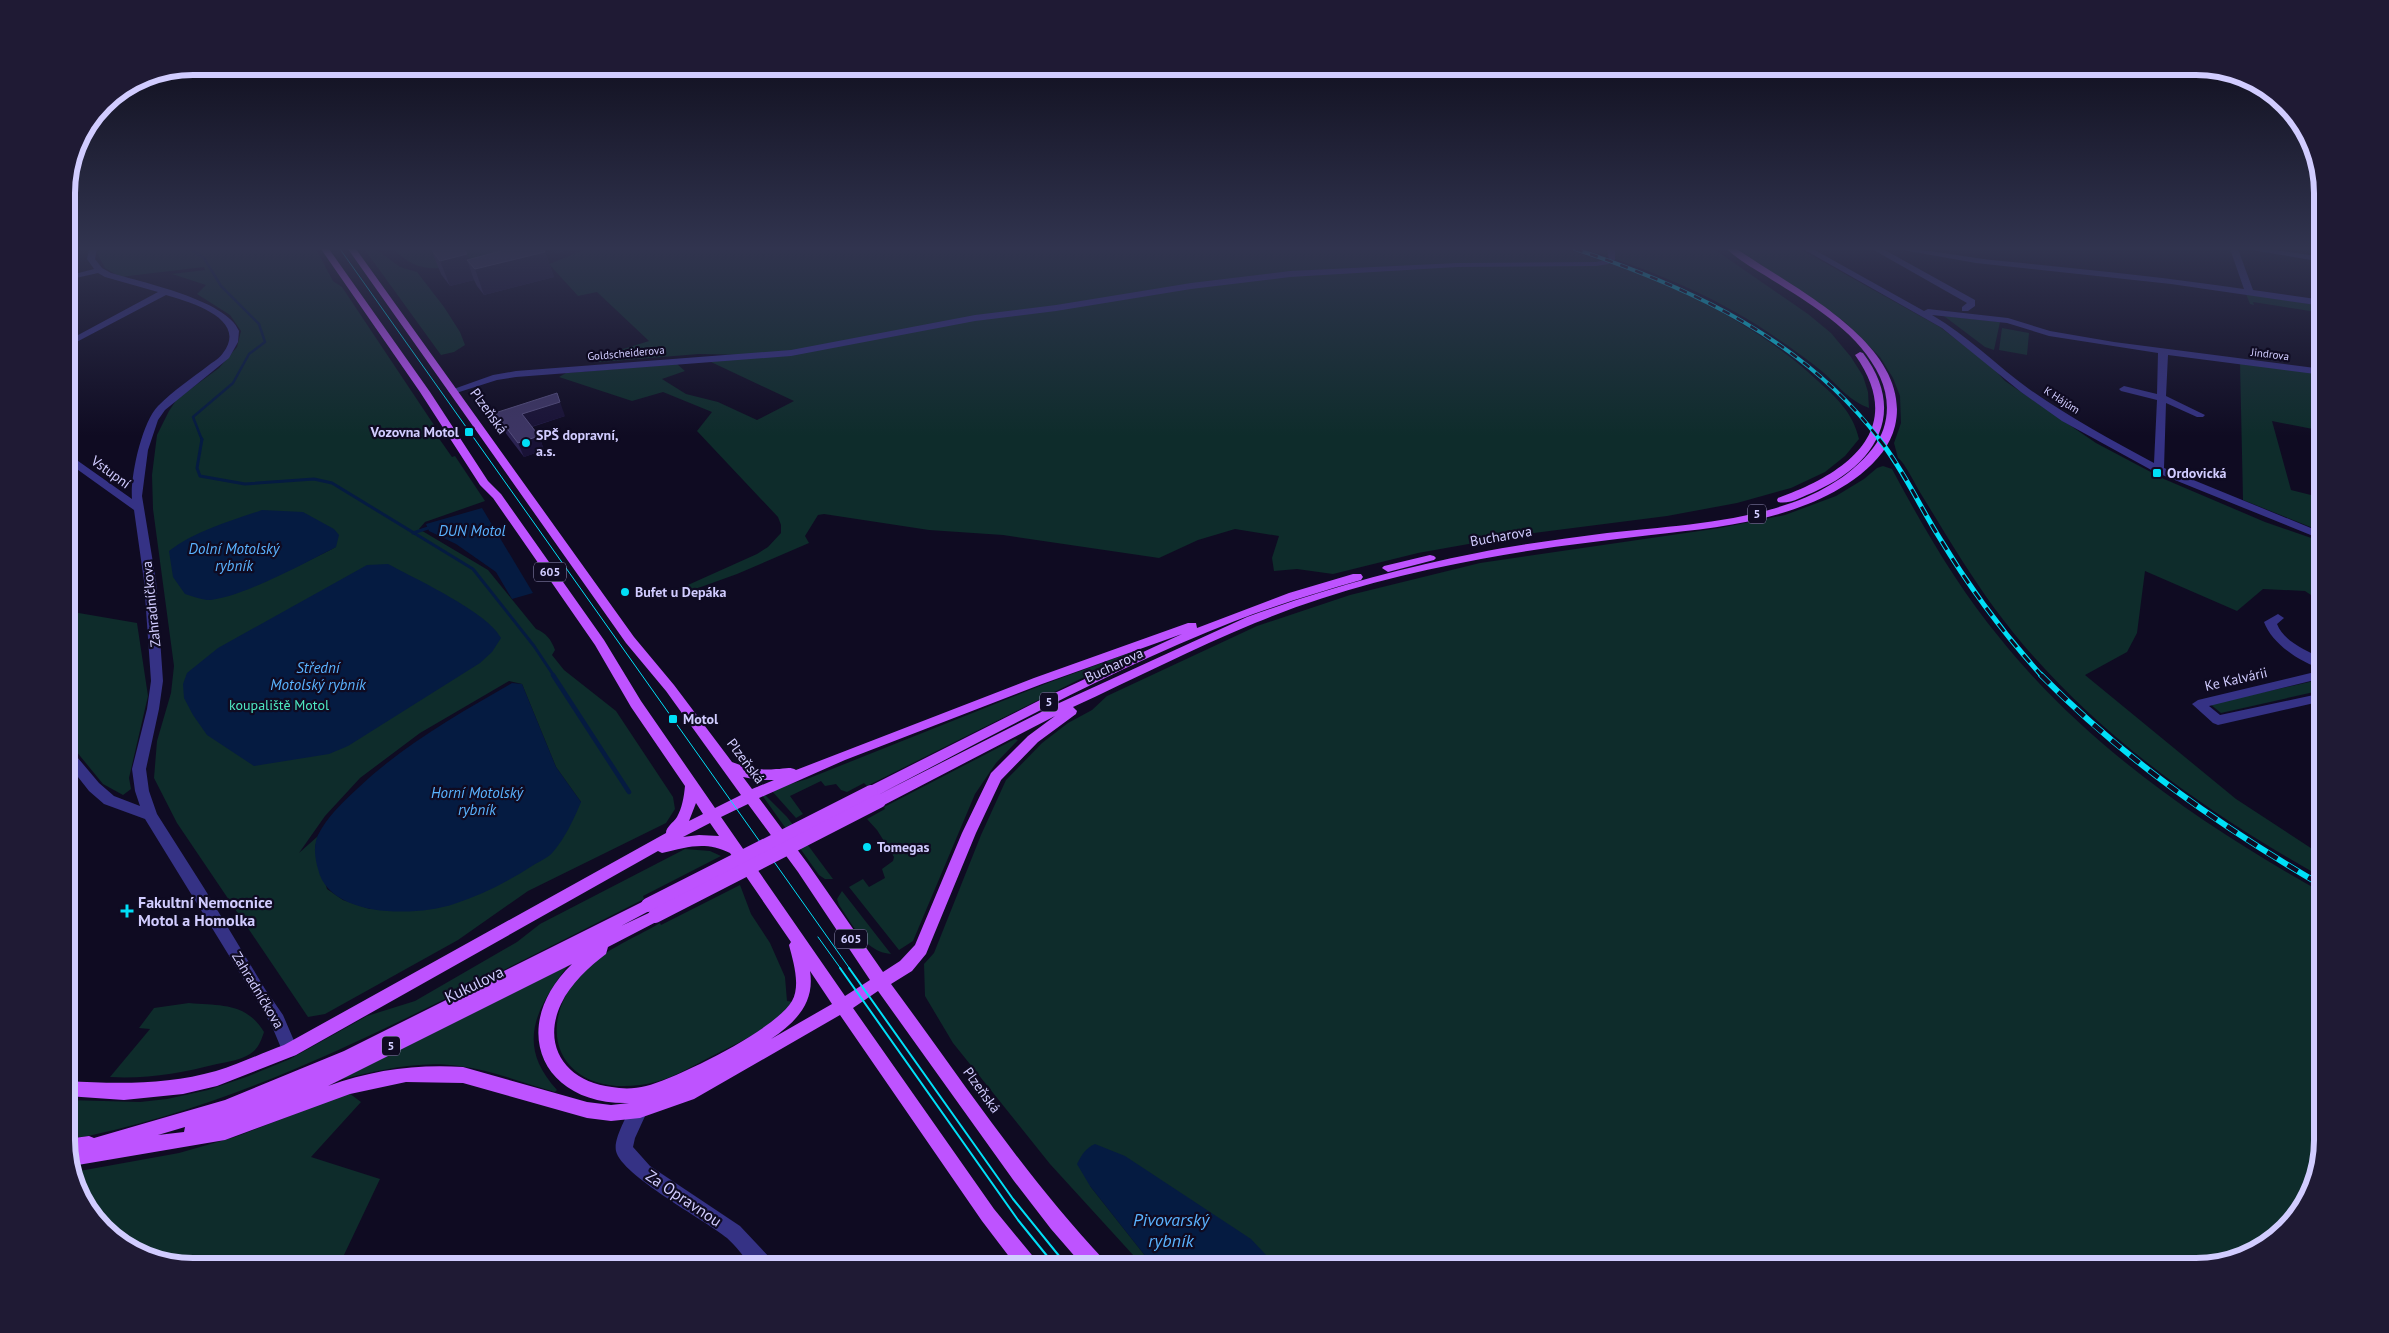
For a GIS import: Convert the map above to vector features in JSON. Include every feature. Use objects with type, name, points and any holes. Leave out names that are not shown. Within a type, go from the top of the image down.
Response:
[{"type":"main road","name":"605","points":[[369,311],[425,392],[484,483],[497,496],[619,672],[636,704],[842,1006],[988,1215],[1022,1258]]},
{"type":"main road","name":"Plzeňská","points":[[396,311],[630,640],[670,688],[803,868],[820,895],[1023,1178],[1090,1258]]},
{"type":"main road","name":"Bucharova","points":[[875,796],[1078,687],[1229,617],[1303,597],[1409,563],[1490,546],[1747,508],[1794,496],[1828,481],[1847,469],[1872,441],[1877,430],[1880,415],[1879,395],[1874,376],[1854,348],[1831,325],[1811,311]]},
{"type":"main road","name":"Bucharova","points":[[1342,585],[1485,555],[1751,516],[1809,500],[1856,475],[1876,454],[1888,434],[1892,407],[1884,377],[1861,344],[1838,323],[1821,311]]},
{"type":"main road","name":"Bucharova","points":[[875,796],[1099,690],[1303,597]]},
{"type":"main road","points":[[75,1089],[124,1092],[183,1086],[217,1078],[290,1050],[646,851],[750,797],[840,757],[1146,642],[1186,628],[1229,617]]},
{"type":"main road","points":[[146,1145],[199,1138],[236,1129],[349,1086],[386,1077],[425,1073],[463,1076],[587,1110],[611,1113],[642,1102],[688,1094],[842,1006],[906,966],[921,949],[969,833],[996,777],[1033,738],[1060,717],[1084,704],[1099,690]]},
{"type":"main road","points":[[725,764],[743,773],[766,776],[840,757]]},
{"type":"main road","points":[[646,851],[680,824],[687,812],[692,784]]},
{"type":"main road","name":"Kukulova","points":[[76,1151],[106,1141],[208,1114],[350,1056],[652,911],[875,796]]},
{"type":"main road","points":[[646,851],[691,840],[703,840],[725,844],[740,854]]},
{"type":"main road","name":"Kukulova","points":[[76,1157],[146,1145],[216,1123],[313,1085],[628,930],[652,911]]},
{"type":"main road","points":[[628,930],[577,967],[566,982],[549,1014],[546,1033],[547,1049],[560,1072],[574,1084],[642,1102],[770,1033],[791,1016],[799,1004],[804,985],[795,935]]},
{"type":"main road","points":[[75,1146],[106,1141]]},
{"type":"street","points":[[75,339],[127,311]]},
{"type":"street","name":"Zahradníčkova","points":[[215,311],[233,327],[234,337],[230,351],[218,363],[174,395],[161,408],[153,420],[143,450],[137,488],[150,581],[157,681],[153,709],[139,769],[142,791],[150,815],[204,898],[259,994],[277,1020],[290,1050]]},
{"type":"street","name":"Goldscheiderova","points":[[453,391],[496,377],[516,374],[791,353],[840,345],[938,324],[1032,311]]},
{"type":"street","name":"K Hájům","points":[[1922,311],[1945,326],[2024,390],[2066,419],[2159,470],[2265,516],[2314,534]]},
{"type":"street","name":"Jindrova","points":[[1926,313],[1937,311]]},
{"type":"street","name":"Jindrova","points":[[1984,311],[2008,321]]},
{"type":"street","name":"Jindrova","points":[[1926,313],[1977,316],[2008,321],[2071,338],[2314,371]]},
{"type":"street","points":[[2159,470],[2163,351]]},
{"type":"street","points":[[2124,388],[2162,398],[2200,415]]},
{"type":"street","name":"Vstupní","points":[[75,464],[139,509]]},
{"type":"street","points":[[2278,618],[2270,622],[2272,630],[2278,638],[2314,660]]},
{"type":"street","name":"Ke Kalvárii","points":[[2314,676],[2198,704],[2218,720],[2314,699]]},
{"type":"street","points":[[75,765],[94,787],[109,800],[150,815]]},
{"type":"street","name":"Za Opravnou","points":[[642,1102],[626,1138],[624,1150],[644,1172],[734,1232],[757,1258]]},
{"type":"green space","name":"koupaliště Motol","points":[[224,311],[358,311],[438,431],[438,437],[452,457],[455,456],[485,501],[425,522],[419,529],[488,570],[536,629],[543,632],[550,640],[555,650],[552,655],[564,670],[616,711],[673,797],[675,809],[666,823],[528,891],[458,940],[325,1014],[308,1017],[177,823],[154,778],[157,741],[171,693],[174,666],[153,509],[152,475],[157,435],[177,399],[219,368],[237,347],[241,331],[230,315]],"holes":[[[336,547],[242,590],[208,600]],[[509,681],[522,684],[556,767],[581,802],[370,909],[343,900],[327,889],[315,847],[318,836],[299,853],[325,816],[360,778],[420,733]]]},
{"type":"green space","points":[[409,311],[447,311],[460,332],[465,345],[454,352],[441,355]]},
{"type":"green space","points":[[617,311],[1718,311],[1762,337],[1818,381],[1838,400],[1853,421],[1859,439],[1845,456],[1825,472],[1791,488],[1737,503],[1667,516],[1519,535],[1418,553],[1333,574],[1297,569],[1274,571],[1272,558],[1279,536],[1235,529],[1198,540],[1159,558],[1003,535],[929,530],[824,514],[818,515],[805,536],[809,543],[737,574],[687,592],[679,589],[757,554],[768,547],[781,533],[778,517],[697,431],[712,412],[663,392],[632,401],[559,377],[566,373],[677,364],[685,371],[662,379],[686,394],[718,402],[757,420],[794,401],[711,362],[748,355],[699,354],[600,362],[594,358],[649,341]]},
{"type":"green space","points":[[1733,311],[1804,311],[1808,314],[1831,333],[1851,357],[1863,376],[1868,392],[1869,408],[1851,398],[1813,364],[1756,324]]},
{"type":"green space","points":[[1829,311],[1912,311],[1940,327],[1991,366],[2005,381],[2096,443],[2164,479],[2265,522],[2314,539],[2314,597],[2305,591],[2263,589],[2237,611],[2145,571],[2137,633],[2127,652],[2085,675],[2236,799],[2314,850],[2314,873],[2231,823],[2144,760],[2103,726],[2028,651],[1975,581],[1907,469],[1898,458],[1894,443],[1901,423],[1900,396],[1893,378],[1880,357],[1845,322]]},
{"type":"green space","points":[[1944,316],[2000,322],[1994,350],[1985,347]]},
{"type":"green space","points":[[2002,328],[2029,333],[2027,355],[1999,350]]},
{"type":"green space","points":[[2240,363],[2314,373],[2314,429],[2272,421],[2291,490],[2314,496],[2314,528],[2243,500]]},
{"type":"green space","points":[[1883,466],[1892,469],[1941,556],[1984,618],[2033,677],[2069,713],[2108,748],[2190,811],[2314,888],[2314,1140],[2312,1163],[2302,1192],[2285,1218],[2274,1229],[2248,1246],[2226,1254],[2196,1258],[1268,1258],[1090,1186],[1147,1258],[1136,1258],[1050,1164],[953,1043],[925,996],[924,964],[934,953],[981,835],[1006,780],[1042,743],[1068,723],[1092,710],[1107,696],[1257,626],[1350,595],[1480,563],[1720,528],[1785,515],[1836,496],[1864,479],[1877,468]]},
{"type":"green space","points":[[75,612],[137,623],[148,696],[129,778],[131,789],[123,795],[103,784],[75,750]]},
{"type":"green space","points":[[1140,649],[867,786],[864,783],[847,792],[841,790],[836,784],[825,786],[821,781],[790,796],[803,814],[796,818],[771,790],[807,779],[1045,684]]},
{"type":"green space","points":[[2314,681],[2314,692],[2221,713],[2210,704]]},
{"type":"green space","points":[[1015,739],[1018,740],[996,763],[975,794],[913,941],[899,950],[849,887],[863,879],[869,887],[885,878],[882,869],[893,861],[894,857],[877,830],[867,819],[885,809],[884,807]]},
{"type":"green space","points":[[763,793],[787,817],[833,879],[825,879],[819,875],[762,795]]},
{"type":"green space","points":[[685,849],[710,851],[721,856],[643,896],[644,899],[550,947],[314,1061],[266,1081],[168,1115],[75,1138],[75,1100],[140,1102],[167,1099],[208,1090],[246,1077],[290,1059],[367,1016],[415,1001],[517,942],[540,924]]},
{"type":"green space","points":[[740,885],[751,914],[770,943],[785,977],[787,1001],[794,1002],[769,1025],[681,1072],[661,1080],[640,1085],[614,1086],[592,1081],[575,1071],[564,1057],[557,1040],[557,1020],[564,999],[578,977],[595,960],[616,947],[660,923],[661,925]]},
{"type":"green space","points":[[842,891],[891,954],[874,948],[860,936],[839,905],[837,899]]},
{"type":"green space","points":[[571,961],[549,993],[535,1024],[536,1056],[544,1072],[557,1090],[555,1092],[483,1070],[428,1064],[398,1067],[338,1080]]},
{"type":"green space","points":[[189,1003],[231,1007],[241,1010],[257,1022],[264,1032],[259,1044],[253,1052],[242,1058],[190,1070],[164,1075],[110,1077],[150,1029],[139,1028],[154,1008]]},
{"type":"green space","points":[[349,1093],[361,1102],[311,1157],[380,1179],[343,1257],[193,1258],[155,1252],[128,1238],[104,1218],[87,1192],[79,1171],[179,1153],[235,1137]]},
{"type":"water","name":"DUN Motol","points":[[482,508],[533,593],[512,599],[496,572],[456,544],[429,531],[426,524]]},
{"type":"water","name":"Dolní Motolský rybník","points":[[262,510],[303,512],[334,529],[339,535],[336,547],[272,579],[219,599],[207,600],[185,594],[173,577],[169,551],[202,532]]},
{"type":"water","name":"Střední Motolský rybník","points":[[388,564],[467,607],[494,628],[501,638],[492,652],[480,663],[348,746],[329,754],[254,766],[207,735],[184,698],[183,684],[187,673],[218,648],[367,565]]},
{"type":"water","name":"Horní Motolský rybník","points":[[512,683],[522,684],[556,767],[581,802],[569,828],[553,852],[543,860],[494,888],[474,897],[437,908],[397,912],[376,910],[356,905],[338,897],[325,885],[315,856],[316,839],[330,816],[375,773],[412,744]]},
{"type":"water","name":"Pivovarský rybník","points":[[1095,1144],[1125,1156],[1251,1239],[1268,1258],[1147,1258],[1090,1186],[1077,1164],[1089,1147]]},
{"type":"building","points":[[557,393],[560,402],[522,414],[539,436],[518,443],[495,413]]},
{"type":"waterway","points":[[202,440],[193,417],[233,383],[249,354],[265,342],[259,324],[246,311]]},
{"type":"waterway","points":[[202,440],[197,468],[200,476],[245,484],[314,479],[332,483],[414,533]]},
{"type":"waterway","points":[[414,533],[428,528]]},
{"type":"waterway","points":[[414,533],[473,569],[534,646],[554,676]]},
{"type":"waterway","points":[[553,675],[629,792]]},
{"type":"tram line","points":[[384,311],[850,969]]},
{"type":"tram line","points":[[818,937],[841,969]]},
{"type":"tram line","points":[[840,968],[1018,1220],[1049,1258]]},
{"type":"tram line","points":[[849,968],[1013,1199],[1061,1258]]},
{"type":"railway","points":[[1723,311],[1781,346],[1817,373],[1850,405],[1880,440]]},
{"type":"railway","points":[[1879,439],[1896,462],[1939,537],[1974,592],[2042,676]]},
{"type":"railway","points":[[2042,676],[2106,735],[2175,790],[2247,840],[2314,881]]},
{"type":"place","name":"Vozovna Motol","points":[[469,432]]},
{"type":"place","name":"SPŠ dopravní, a.s.","points":[[526,443]]},
{"type":"place","name":"Ordovická","points":[[2157,473]]},
{"type":"place","name":"Bufet u Depáka","points":[[625,592]]},
{"type":"place","name":"Motol","points":[[673,719]]},
{"type":"place","name":"Tomegas","points":[[867,847]]},
{"type":"place","name":"Fakultní Nemocnice Motol a Homolka","points":[[127,911]]}]
